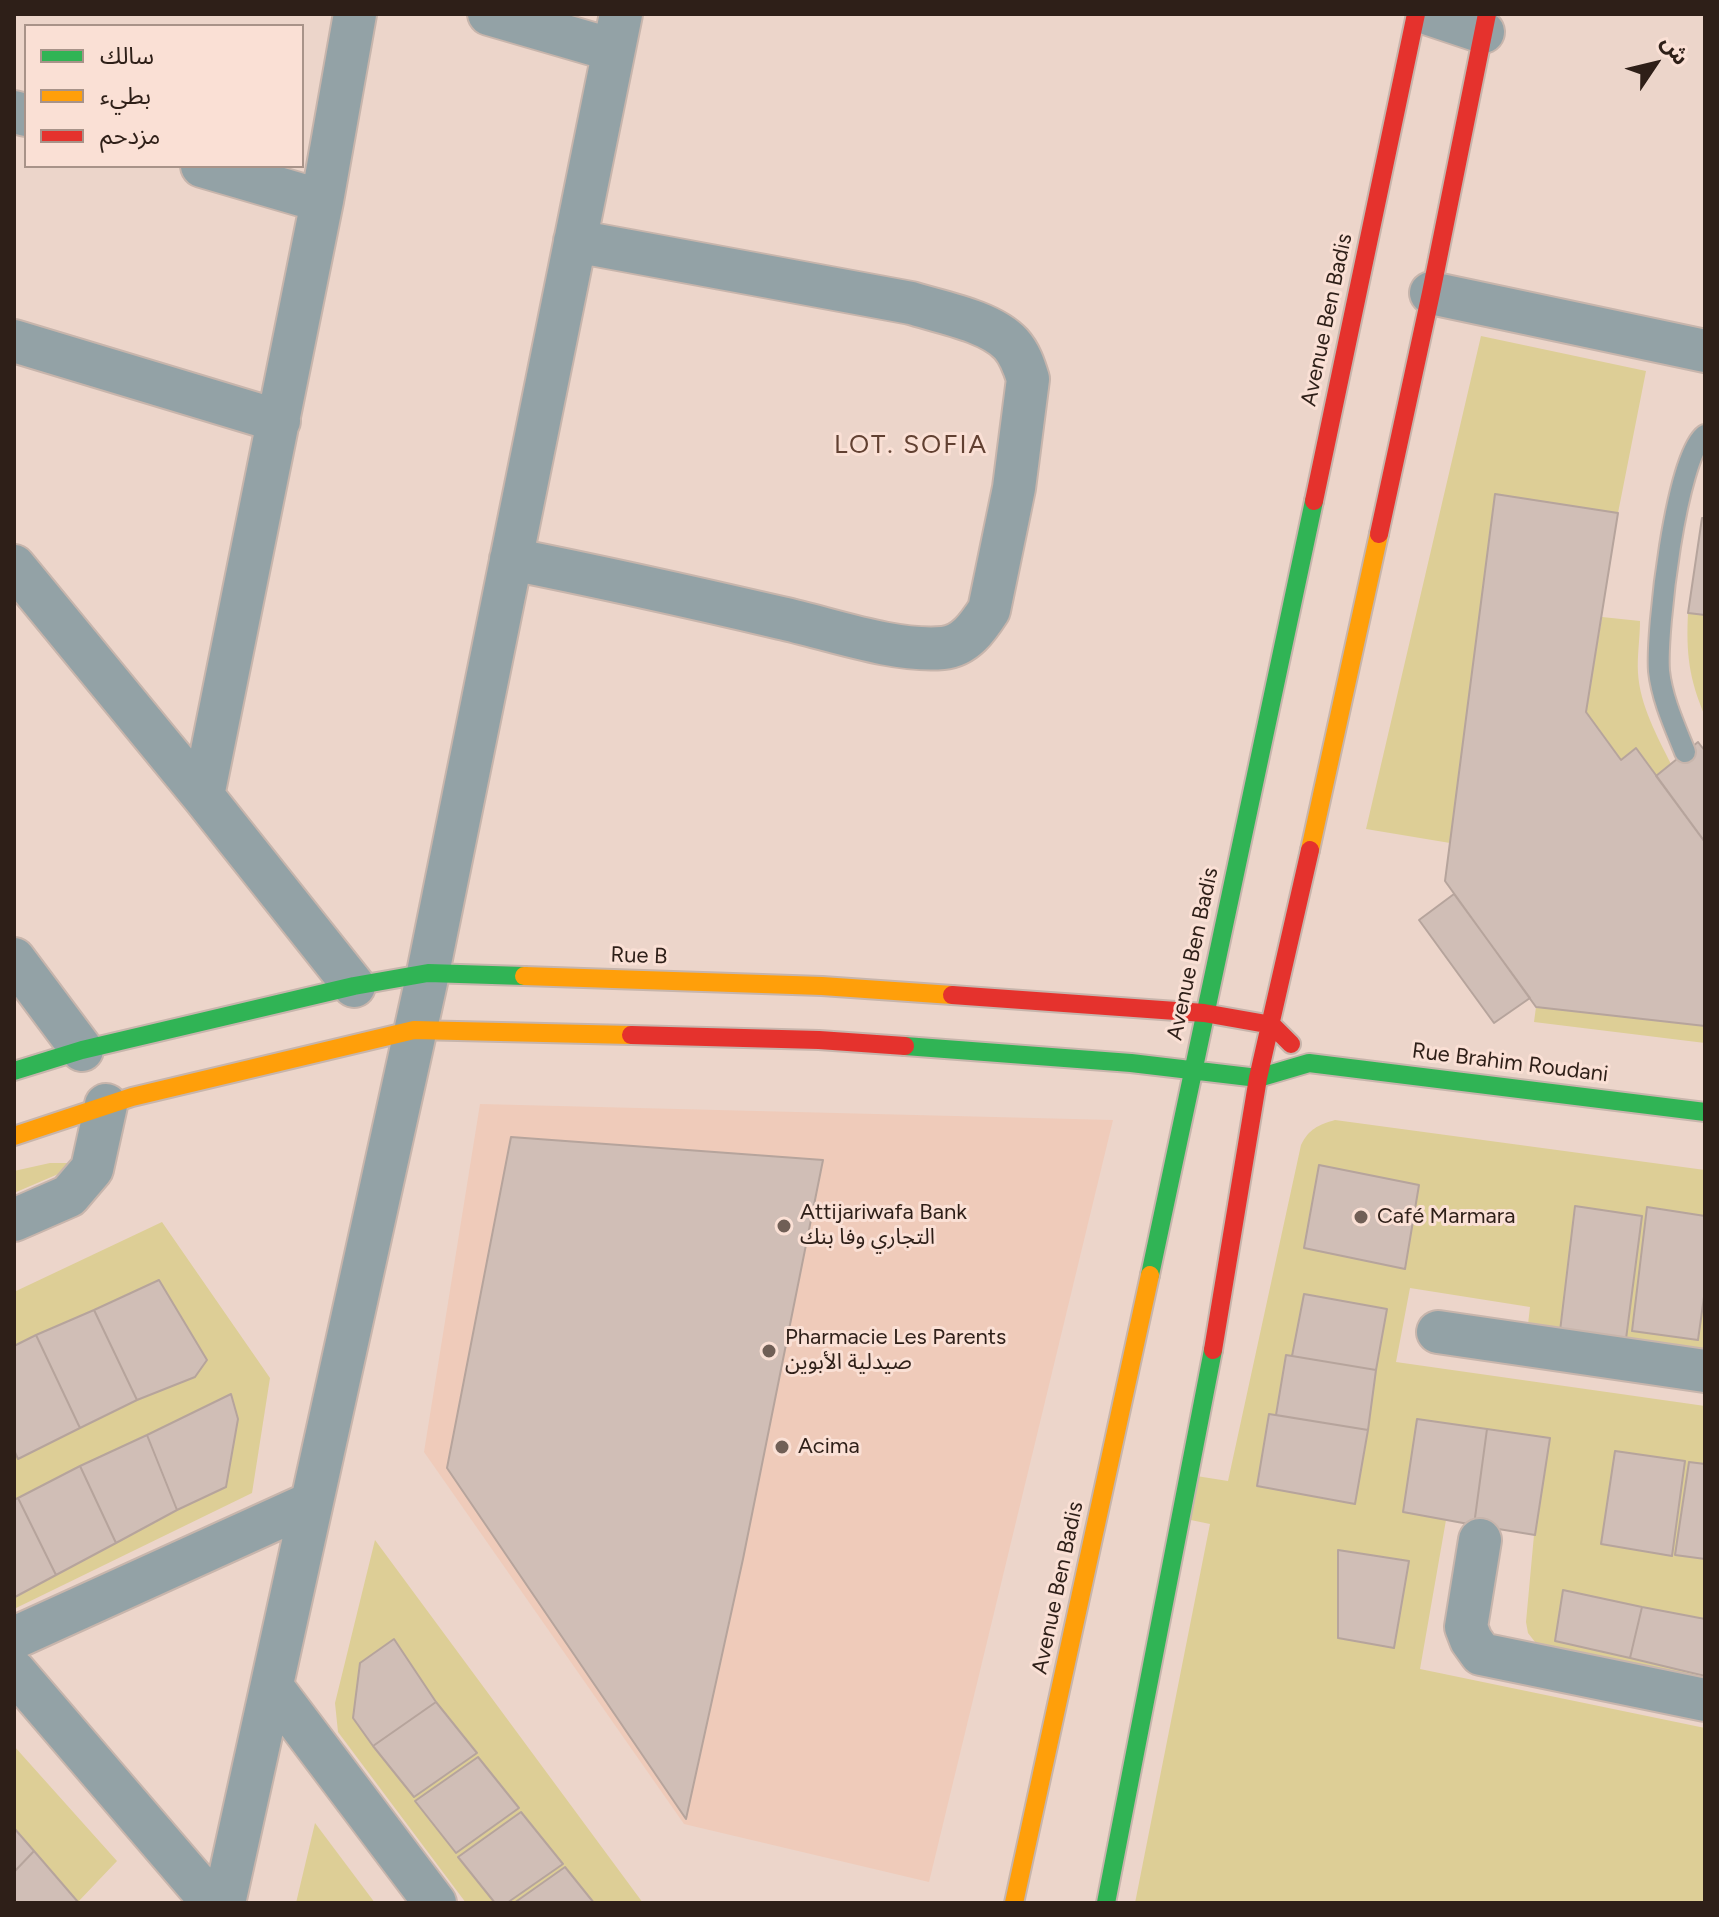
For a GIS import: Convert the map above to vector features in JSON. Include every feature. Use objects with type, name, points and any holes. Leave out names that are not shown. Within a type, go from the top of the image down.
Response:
[{"type":"main road","name":"Avenue Ben Badis","points":[[1014,1903],[1194,1070],[1416,14]]},
{"type":"main road","points":[[1106,1903],[1201,1420],[1258,1078],[1431,293],[1485,23]]},
{"type":"main road","name":"Rue B","points":[[14,1071],[82,1050],[354,986],[428,973],[822,986],[1204,1013],[1272,1025]]},
{"type":"main road","points":[[14,1136],[132,1097],[414,1030],[819,1040],[1131,1063],[1258,1078],[1309,1063],[1272,1025]]},
{"type":"main road","name":"Rue Brahim Roudani","points":[[1309,1063],[1705,1112]]},
{"type":"street","points":[[203,796],[322,201],[355,14]]},
{"type":"street","points":[[224,1903],[428,973],[617,32],[489,14]]},
{"type":"street","points":[[1429,14],[1485,23]]},
{"type":"street","points":[[209,168],[322,201]]},
{"type":"street","points":[[511,559],[684,595],[905,647],[946,648],[972,633],[989,610],[1014,488],[1028,379],[1023,361],[1012,345],[997,333],[965,319],[911,303],[575,241]]},
{"type":"street","points":[[1431,293],[1705,351]]},
{"type":"street","points":[[14,341],[279,421]]},
{"type":"street","points":[[14,566],[354,986]]},
{"type":"street","points":[[14,959],[82,1050]]},
{"type":"street","points":[[14,1220],[69,1196],[92,1169],[106,1105]]},
{"type":"street","points":[[1438,1332],[1705,1371]]},
{"type":"street","points":[[14,1638],[311,1503]]},
{"type":"street","points":[[1480,1540],[1466,1627],[1481,1654],[1705,1700]]},
{"type":"street","points":[[14,1671],[213,1903]]},
{"type":"street","points":[[272,1687],[435,1903]]},
{"type":"lane","points":[[1685,752],[1668,708],[1659,672],[1660,622],[1671,539],[1692,450],[1705,435]]},
{"type":"shaded area","points":[[1481,336],[1646,371],[1618,513],[1495,495],[1450,843],[1366,829]]},
{"type":"shaded area","points":[[1688,613],[1705,615],[1705,716],[1690,666]]},
{"type":"shaded area","points":[[1602,617],[1640,621],[1639,685],[1650,720],[1671,764],[1656,776],[1636,748],[1621,760],[1586,712]]},
{"type":"shaded area","points":[[1536,1007],[1705,1026],[1705,1043],[1534,1022]]},
{"type":"shaded area","points":[[480,1104],[1113,1120],[929,1882],[684,1824],[424,1452]]},
{"type":"shaded area","points":[[1335,1120],[1705,1170],[1705,1357],[1527,1333],[1530,1307],[1410,1288],[1396,1362],[1705,1406],[1705,1685],[1542,1651],[1528,1633],[1526,1622],[1534,1535],[1446,1520],[1420,1669],[1705,1728],[1705,1903],[1135,1903],[1210,1524],[1181,1518],[1190,1475],[1228,1481],[1301,1145],[1315,1128]]},
{"type":"shaded area","points":[[50,1163],[70,1163],[63,1172],[14,1193],[14,1171]]},
{"type":"shaded area","points":[[162,1222],[270,1378],[252,1493],[14,1609],[14,1292]]},
{"type":"shaded area","points":[[375,1540],[643,1903],[466,1903],[338,1732],[335,1703]]},
{"type":"shaded area","points":[[14,1746],[117,1861],[77,1903],[14,1903]]},
{"type":"shaded area","points":[[315,1823],[375,1903],[296,1903]]},
{"type":"building","points":[[1495,494],[1618,513],[1586,712],[1621,760],[1636,748],[1705,842],[1705,1026],[1536,1007],[1445,881]]},
{"type":"building","points":[[1702,518],[1705,518],[1705,615],[1688,613]]},
{"type":"building","points":[[1698,742],[1705,751],[1704,841],[1656,776]]},
{"type":"building","points":[[1454,894],[1530,998],[1494,1023],[1419,920]]},
{"type":"building","points":[[511,1137],[823,1160],[743,1559],[686,1819],[447,1468]]},
{"type":"building","name":"Café Marmara","points":[[1319,1165],[1419,1185],[1405,1269],[1304,1248]]},
{"type":"building","points":[[1575,1206],[1642,1216],[1626,1339],[1560,1331]]},
{"type":"building","points":[[1647,1207],[1705,1216],[1705,1290],[1698,1340],[1632,1331]]},
{"type":"building","points":[[159,1280],[207,1360],[195,1377],[137,1400],[94,1310]]},
{"type":"building","points":[[1304,1294],[1387,1309],[1376,1370],[1292,1356]]},
{"type":"building","points":[[94,1310],[137,1400],[80,1428],[36,1335]]},
{"type":"building","points":[[36,1335],[80,1428],[18,1459],[14,1450],[14,1346]]},
{"type":"building","points":[[1286,1355],[1376,1370],[1368,1430],[1276,1415]]},
{"type":"building","points":[[231,1394],[238,1419],[226,1487],[177,1510],[147,1435]]},
{"type":"building","points":[[1269,1414],[1368,1430],[1355,1504],[1257,1486]]},
{"type":"building","points":[[1417,1419],[1487,1429],[1474,1525],[1403,1512]]},
{"type":"building","points":[[1487,1429],[1550,1438],[1535,1535],[1474,1525]]},
{"type":"building","points":[[147,1435],[177,1510],[116,1543],[80,1466]]},
{"type":"building","points":[[1615,1451],[1685,1461],[1672,1556],[1601,1544]]},
{"type":"building","points":[[1689,1462],[1705,1464],[1705,1559],[1675,1555]]},
{"type":"building","points":[[80,1466],[116,1543],[56,1575],[18,1498]]},
{"type":"building","points":[[18,1498],[56,1575],[15,1597],[14,1500]]},
{"type":"building","points":[[1338,1550],[1409,1561],[1394,1648],[1338,1638]]},
{"type":"building","points":[[1563,1590],[1642,1607],[1630,1658],[1555,1641]]},
{"type":"building","points":[[1642,1607],[1705,1619],[1705,1676],[1630,1658]]},
{"type":"building","points":[[394,1639],[436,1702],[373,1746],[353,1718],[360,1663]]},
{"type":"building","points":[[436,1702],[477,1753],[414,1797],[373,1746]]},
{"type":"building","points":[[478,1757],[519,1808],[456,1853],[415,1801]]},
{"type":"building","points":[[521,1812],[563,1864],[507,1903],[495,1903],[458,1857]]},
{"type":"building","points":[[14,1828],[34,1851],[14,1872]]},
{"type":"building","points":[[34,1851],[77,1903],[14,1903],[14,1872]]},
{"type":"building","points":[[565,1867],[594,1903],[514,1903]]},
{"type":"traffic: fast","points":[[1150,1275],[1314,501]]},
{"type":"traffic: fast","points":[[14,1071],[82,1050],[354,986],[428,973],[524,976]]},
{"type":"traffic: fast","points":[[905,1046],[1131,1063],[1258,1078],[1309,1063],[1705,1112]]},
{"type":"traffic: fast","points":[[1106,1903],[1213,1350]]},
{"type":"traffic: slow","points":[[1310,850],[1379,534]]},
{"type":"traffic: slow","points":[[524,976],[822,986],[952,995]]},
{"type":"traffic: slow","points":[[14,1136],[132,1097],[414,1030],[631,1035]]},
{"type":"traffic: slow","points":[[1014,1903],[1150,1275]]},
{"type":"traffic: jam","points":[[1314,501],[1416,14]]},
{"type":"traffic: jam","points":[[1379,534],[1487,14]]},
{"type":"traffic: jam","points":[[1213,1350],[1258,1078],[1310,850]]},
{"type":"traffic: jam","points":[[952,995],[1204,1013],[1272,1025],[1291,1044]]},
{"type":"traffic: jam","points":[[631,1035],[819,1040],[905,1046]]},
{"type":"place","name":"Café Marmara","points":[[1361,1217]]},
{"type":"place","name":"Attijariwafa Bank التجاري وفا بنك","points":[[784,1226]]},
{"type":"place","name":"Pharmacie Les Parents صيدلية الأبوين","points":[[769,1351]]},
{"type":"place","name":"Acima","points":[[782,1447]]},
{"type":"district","name":"LOT. SOFIA","points":[[911,445]]}]
